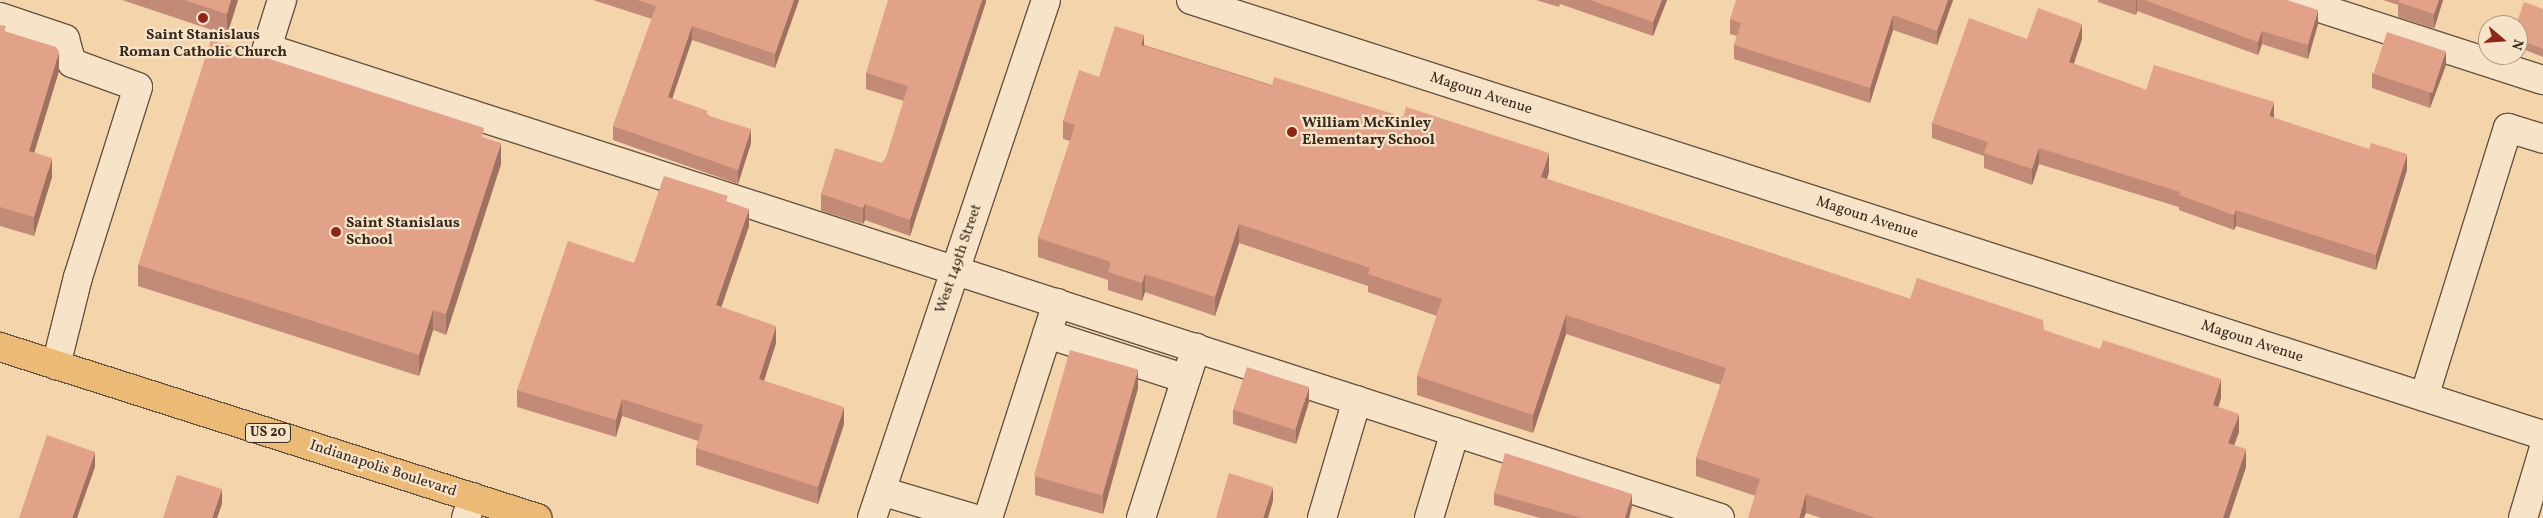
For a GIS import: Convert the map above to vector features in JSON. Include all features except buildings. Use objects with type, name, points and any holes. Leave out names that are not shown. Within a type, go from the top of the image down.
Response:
[{"type":"main road","name":"Indianapolis Boulevard","points":[[0,347],[469,508],[537,518]]},
{"type":"street","points":[[282,0],[267,48],[956,269],[1720,518]]},
{"type":"street","name":"West 149th Street","points":[[872,518],[1046,0]]},
{"type":"street","name":"Magoun Avenue","points":[[1191,0],[2543,435]]},
{"type":"street","points":[[2295,0],[2543,80]]},
{"type":"street","points":[[0,17],[65,39],[72,63],[138,87],[78,277],[56,365]]},
{"type":"street","points":[[2424,397],[2508,128],[2543,139]]},
{"type":"street","points":[[988,518],[1058,303]]},
{"type":"street","points":[[1047,334],[1186,379]]},
{"type":"street","points":[[1141,518],[1196,348]]},
{"type":"street","points":[[1322,518],[1357,400]]},
{"type":"street","points":[[1429,518],[1455,432]]},
{"type":"street","points":[[2523,518],[2543,451]]},
{"type":"street","points":[[881,491],[972,518]]},
{"type":"place","name":"Saint Stanislaus Roman Catholic Church","points":[[203,18]]},
{"type":"place","name":"William McKinley Elementary School","points":[[1292,132]]},
{"type":"place","name":"Saint Stanislaus School","points":[[336,232]]}]
